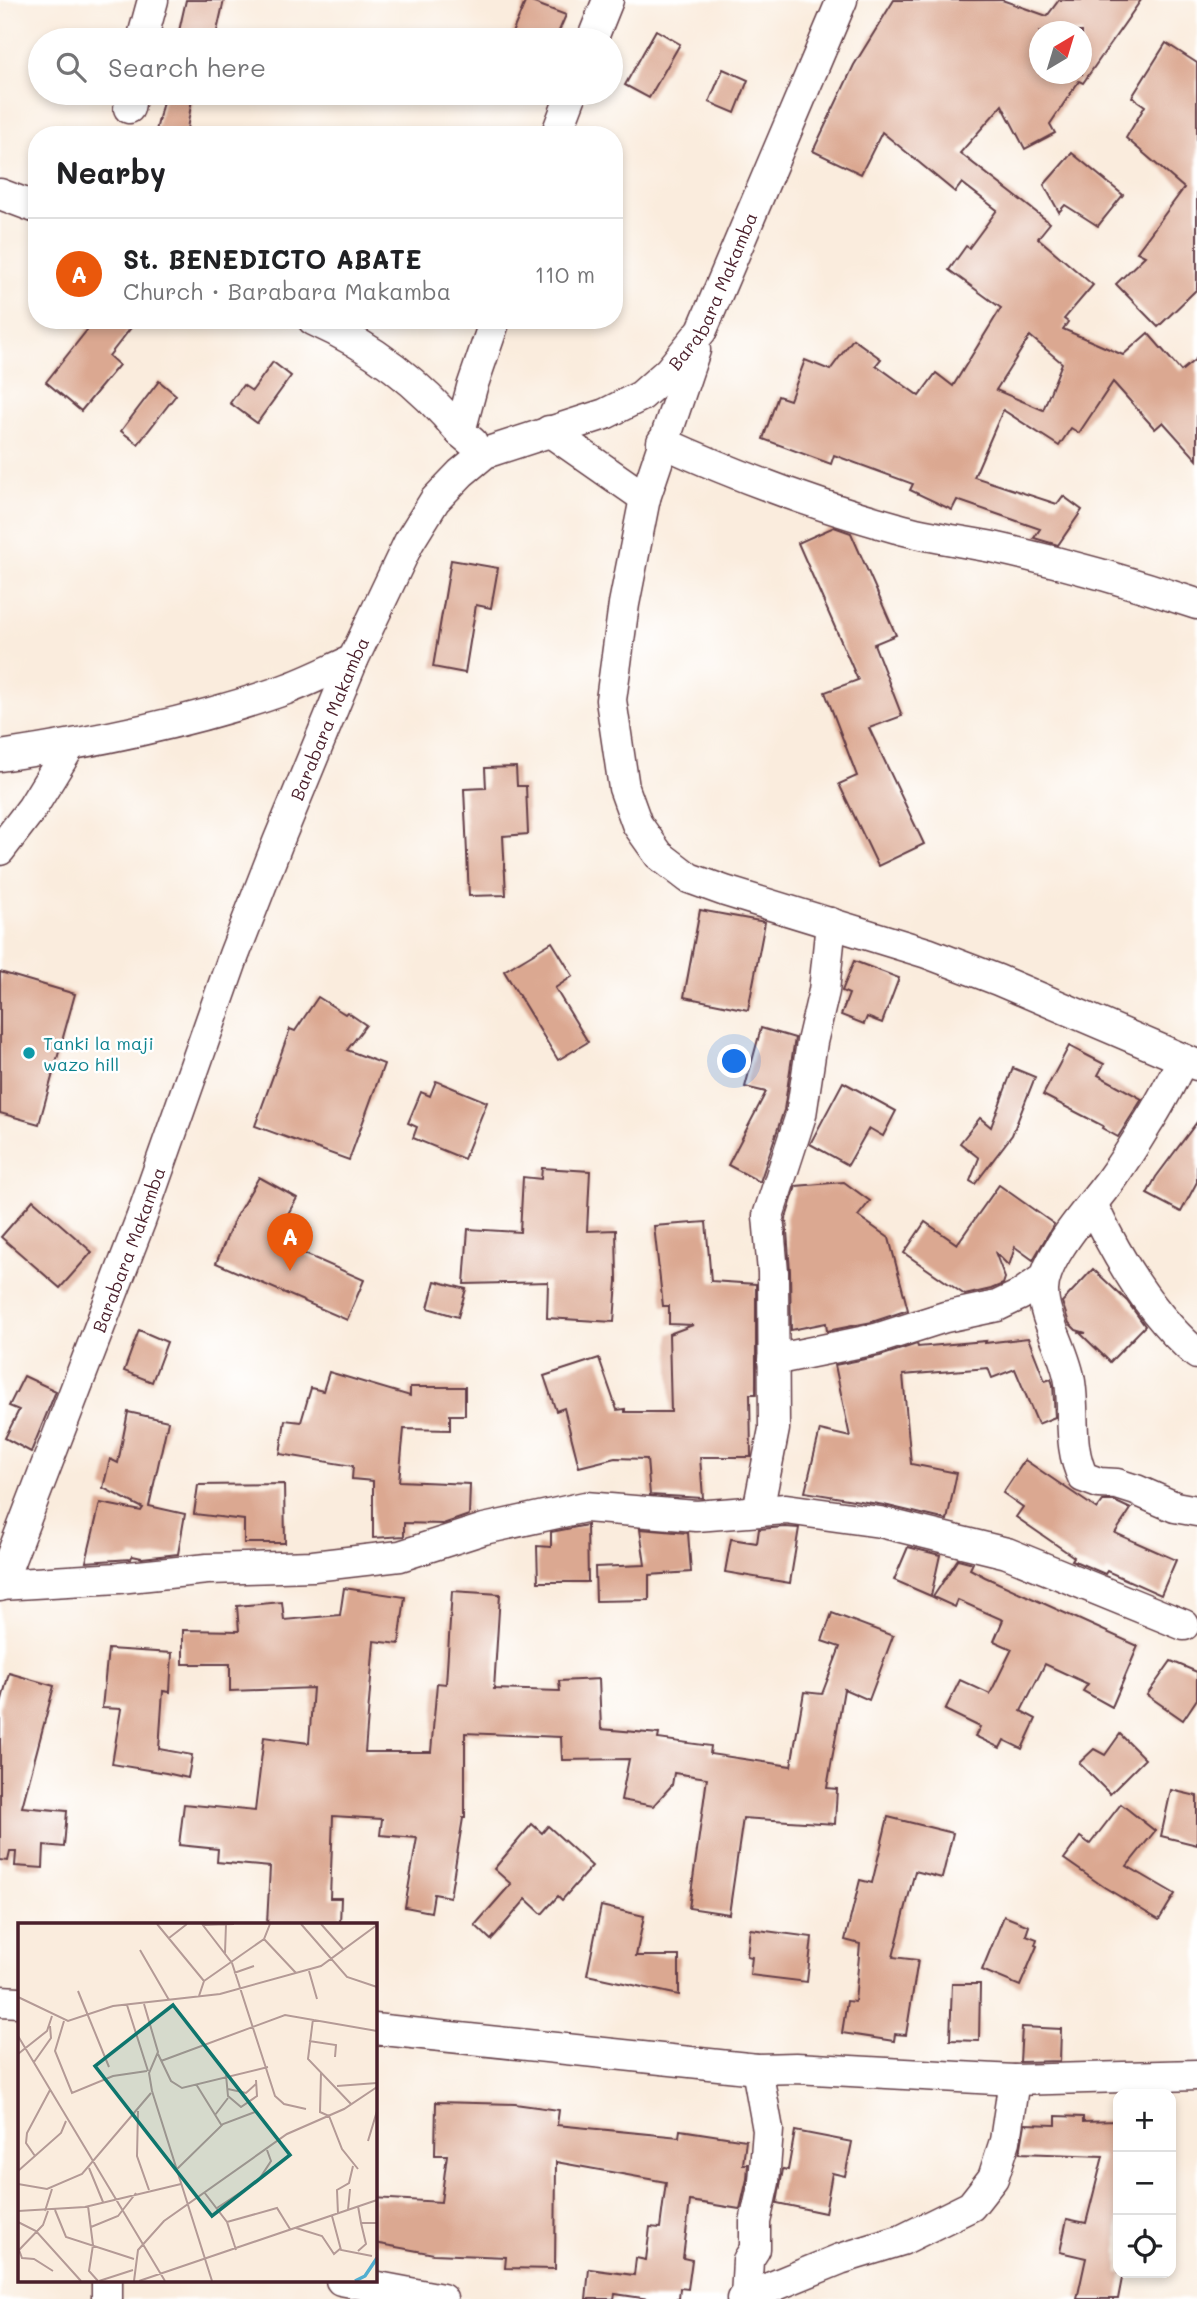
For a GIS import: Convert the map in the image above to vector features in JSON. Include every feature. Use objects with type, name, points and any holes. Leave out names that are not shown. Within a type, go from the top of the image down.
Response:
[{"type":"street","points":[[145,28],[153,0]]},
{"type":"street","points":[[597,28],[608,0]]},
{"type":"street","name":"Barabara Makamba","points":[[0,1586],[141,1219],[234,955],[353,660],[409,542],[435,500],[485,453],[605,414],[641,396],[669,372],[702,330],[842,0]]},
{"type":"street","points":[[559,126],[567,105]]},
{"type":"street","points":[[0,194],[28,205]]},
{"type":"street","points":[[331,329],[356,342],[408,378],[440,407],[460,432],[485,453]]},
{"type":"street","points":[[460,432],[471,387],[492,329]]},
{"type":"street","points":[[702,330],[645,498],[624,604],[611,700],[624,788],[637,824],[659,855],[689,878],[927,953],[1190,1062],[1092,1204],[1069,1232],[1044,1278],[1043,1293],[1070,1380],[1074,1419],[1073,1445],[1076,1463],[1083,1477],[1099,1483],[1126,1487],[1175,1507],[1197,1511]]},
{"type":"street","points":[[549,431],[645,498]]},
{"type":"street","points":[[662,442],[759,482],[898,529],[995,548],[1089,571],[1197,604]]},
{"type":"street","points":[[0,756],[70,746],[231,706],[285,690],[353,660]]},
{"type":"street","points":[[0,850],[32,808],[70,746]]},
{"type":"street","points":[[758,1511],[774,1429],[773,1272],[768,1216],[802,1115],[812,1042],[824,991],[831,923]]},
{"type":"street","points":[[1092,1204],[1107,1237],[1136,1283],[1176,1336],[1197,1354]]},
{"type":"street","points":[[772,1360],[876,1339],[945,1317],[997,1306],[1020,1295],[1044,1278]]},
{"type":"street","points":[[0,1586],[207,1569],[313,1566],[400,1556],[484,1529],[585,1507],[696,1516],[786,1509],[880,1522],[1007,1553],[1184,1625]]},
{"type":"street","points":[[0,2001],[18,2002]]},
{"type":"street","points":[[376,2029],[757,2069],[796,2068],[1014,2080],[1197,2075]]},
{"type":"street","points":[[757,2069],[768,2130],[764,2182],[755,2222],[755,2249],[748,2260],[744,2299],[840,2259],[902,2239],[971,2206],[993,2178],[1005,2141],[1014,2080]]},
{"type":"street","points":[[352,2282],[442,2299]]},
{"type":"building","points":[[186,0],[224,0],[218,28],[180,28]]},
{"type":"building","points":[[526,0],[566,15],[560,28],[514,28]]},
{"type":"building","points":[[894,0],[1002,0],[1047,16],[1059,0],[1141,0],[1092,70],[1092,21],[1029,21],[1029,84],[1077,84],[1050,124],[1055,133],[1025,149],[1002,105],[960,153],[1050,223],[1038,238],[1093,285],[1064,319],[1068,322],[1063,329],[1123,355],[1148,333],[1181,371],[1197,358],[1197,460],[1163,422],[1155,429],[1113,382],[1079,433],[1071,428],[1059,446],[1003,410],[974,477],[1057,504],[1063,496],[1082,510],[1058,545],[1034,538],[1040,529],[957,500],[952,510],[910,490],[913,484],[834,455],[831,464],[763,439],[778,396],[790,400],[805,360],[830,370],[853,339],[881,359],[876,365],[919,396],[936,373],[953,386],[1001,308],[949,270],[997,210],[962,183],[955,192],[882,132],[861,174],[813,151],[854,65]],"holes":[[[1030,336],[1062,363],[1043,410],[996,390]]]},
{"type":"building","points":[[656,30],[680,44],[649,98],[625,85]]},
{"type":"building","points":[[1166,43],[1197,63],[1197,289],[1158,327],[1116,284],[1145,256],[1137,252],[1184,188],[1126,138],[1145,106],[1132,97]]},
{"type":"building","points":[[723,69],[748,80],[735,113],[709,102]]},
{"type":"building","points":[[162,105],[191,105],[188,126],[157,126]]},
{"type":"building","points":[[1072,153],[1123,195],[1098,226],[1065,205],[1059,212],[1044,185]]},
{"type":"building","points":[[88,329],[130,329],[109,356],[119,365],[81,411],[46,382]]},
{"type":"building","points":[[273,362],[291,376],[257,423],[230,403],[243,385],[252,391]]},
{"type":"building","points":[[159,381],[176,395],[138,444],[121,431]]},
{"type":"building","points":[[834,527],[851,533],[896,635],[874,644],[902,716],[869,728],[924,844],[878,866],[839,784],[857,776],[825,692],[858,680],[798,543]]},
{"type":"building","points":[[451,560],[498,568],[491,608],[476,605],[465,673],[433,667]]},
{"type":"building","points":[[516,767],[517,786],[526,786],[528,834],[503,836],[506,895],[469,896],[464,789],[486,788],[485,768]]},
{"type":"building","points":[[700,910],[765,922],[748,1010],[684,997]]},
{"type":"building","points":[[552,942],[573,976],[555,988],[588,1042],[558,1060],[504,971]]},
{"type":"building","points":[[854,961],[899,978],[882,1023],[867,1017],[864,1024],[841,1015],[849,994],[842,991]]},
{"type":"building","name":"Tanki la maji wazo hill","points":[[0,972],[75,994],[39,1124],[0,1113]]},
{"type":"building","points":[[318,997],[366,1025],[347,1050],[384,1064],[349,1160],[255,1126],[290,1029],[295,1031]]},
{"type":"building","points":[[761,1028],[795,1038],[784,1110],[760,1182],[728,1165],[766,1092],[745,1087]]},
{"type":"building","points":[[1069,1046],[1104,1064],[1098,1075],[1142,1099],[1118,1137],[1102,1128],[1103,1126],[1043,1095]]},
{"type":"building","points":[[1013,1068],[1035,1077],[1012,1135],[975,1184],[970,1181],[979,1158],[960,1143],[980,1118],[991,1127]]},
{"type":"building","points":[[436,1081],[487,1102],[464,1159],[413,1138],[417,1127],[408,1123],[421,1092],[430,1096]]},
{"type":"building","points":[[843,1082],[896,1111],[883,1136],[869,1128],[848,1165],[810,1144]]},
{"type":"building","points":[[1197,1122],[1197,1182],[1181,1212],[1147,1194],[1156,1177]]},
{"type":"building","points":[[542,1168],[590,1171],[587,1231],[616,1230],[617,1281],[614,1322],[547,1318],[548,1282],[464,1284],[468,1229],[520,1232],[523,1177],[541,1179]]},
{"type":"building","points":[[259,1177],[297,1198],[273,1240],[364,1280],[347,1320],[216,1263],[235,1218]]},
{"type":"building","points":[[844,1182],[870,1201],[858,1216],[889,1238],[908,1310],[872,1322],[827,1331],[826,1323],[791,1330],[786,1218],[796,1186]]},
{"type":"building","points":[[999,1185],[1054,1224],[1033,1260],[1015,1247],[1009,1266],[995,1252],[1005,1278],[1003,1284],[965,1295],[904,1253],[925,1222],[957,1244]]},
{"type":"building","points":[[33,1200],[92,1252],[60,1288],[1,1237]]},
{"type":"building","points":[[706,1222],[711,1281],[756,1284],[756,1394],[750,1394],[751,1457],[700,1457],[703,1498],[650,1495],[647,1459],[615,1458],[579,1467],[564,1408],[556,1411],[544,1376],[599,1358],[617,1410],[671,1412],[669,1334],[693,1325],[669,1324],[669,1306],[663,1306],[654,1226]]},
{"type":"building","points":[[1093,1269],[1127,1301],[1145,1326],[1110,1362],[1080,1333],[1086,1333],[1076,1330],[1069,1323],[1062,1302]]},
{"type":"building","points":[[435,1281],[466,1289],[458,1317],[428,1308]]},
{"type":"building","points":[[139,1330],[167,1342],[152,1382],[124,1371]]},
{"type":"building","points":[[1028,1338],[1045,1381],[1051,1379],[1053,1385],[1055,1417],[1038,1424],[1015,1369],[992,1378],[988,1368],[903,1375],[911,1464],[957,1473],[947,1520],[884,1505],[805,1492],[820,1430],[850,1437],[835,1365],[880,1356],[917,1344],[918,1347]]},
{"type":"building","points":[[329,1372],[410,1396],[410,1387],[465,1387],[465,1415],[450,1415],[450,1430],[404,1429],[399,1481],[470,1484],[469,1515],[443,1524],[404,1523],[404,1536],[373,1538],[373,1481],[352,1479],[353,1466],[280,1454],[285,1420],[301,1422],[311,1388],[323,1391]]},
{"type":"building","points":[[24,1376],[56,1391],[31,1452],[5,1438],[19,1410],[9,1406]]},
{"type":"building","points":[[128,1412],[168,1421],[149,1506],[185,1514],[178,1554],[86,1562],[100,1503],[141,1511],[143,1508],[103,1488],[110,1459],[118,1463]]},
{"type":"building","points":[[1025,1460],[1097,1509],[1103,1501],[1114,1501],[1131,1509],[1115,1533],[1176,1560],[1161,1595],[1107,1571],[1105,1574],[1072,1560],[1074,1557],[1016,1517],[1023,1507],[1003,1493]]},
{"type":"building","points":[[284,1484],[285,1543],[244,1543],[244,1520],[194,1514],[198,1485]]},
{"type":"building","points":[[587,1525],[588,1582],[538,1582],[537,1546],[551,1547],[551,1532]]},
{"type":"building","points":[[799,1528],[790,1583],[725,1572],[731,1539],[757,1543],[759,1529]]},
{"type":"building","points":[[640,1529],[688,1533],[691,1572],[649,1575],[649,1600],[596,1601],[595,1567],[645,1565]]},
{"type":"building","points":[[908,1547],[940,1555],[931,1596],[894,1580]]},
{"type":"building","points":[[958,1559],[973,1563],[970,1569],[985,1577],[1138,1646],[1112,1707],[1083,1691],[1088,1684],[1045,1664],[1021,1711],[1036,1719],[1022,1749],[1004,1740],[1000,1748],[975,1736],[980,1727],[945,1710],[960,1680],[990,1694],[1012,1649],[994,1641],[1003,1620],[958,1600],[955,1607],[933,1597]]},
{"type":"building","points":[[344,1588],[405,1597],[399,1644],[374,1641],[365,1752],[431,1752],[437,1683],[446,1684],[452,1591],[500,1594],[494,1689],[560,1691],[559,1681],[599,1679],[601,1729],[659,1734],[658,1739],[711,1746],[710,1754],[791,1766],[804,1692],[822,1694],[840,1647],[822,1641],[832,1613],[893,1636],[869,1700],[844,1689],[827,1788],[837,1789],[835,1824],[743,1818],[729,1914],[689,1908],[707,1778],[674,1773],[672,1785],[653,1806],[621,1800],[629,1759],[562,1760],[561,1737],[465,1733],[465,1818],[450,1897],[434,1894],[431,1912],[405,1907],[417,1838],[380,1835],[382,1819],[333,1816],[330,1898],[341,1898],[340,1923],[267,1923],[270,1867],[217,1862],[218,1849],[179,1845],[184,1804],[255,1811],[264,1737],[309,1743],[313,1688],[230,1691],[230,1664],[183,1664],[183,1630],[239,1631],[237,1606],[282,1602],[284,1620],[340,1615]]},
{"type":"building","points":[[108,1649],[172,1653],[170,1692],[163,1691],[159,1749],[192,1755],[188,1778],[112,1764],[121,1709],[102,1708]]},
{"type":"building","points":[[1171,1661],[1197,1672],[1197,1699],[1183,1720],[1147,1695]]},
{"type":"building","points":[[9,1673],[54,1686],[22,1807],[67,1811],[64,1847],[44,1845],[43,1868],[15,1866],[16,1852],[10,1852],[8,1861],[0,1860],[0,1707]]},
{"type":"building","points":[[1120,1734],[1145,1759],[1110,1794],[1079,1763],[1094,1749],[1105,1755]]},
{"type":"building","points":[[1171,1790],[1197,1796],[1197,1845],[1161,1836]]},
{"type":"building","points":[[1121,1804],[1155,1831],[1127,1866],[1175,1894],[1159,1920],[1064,1859],[1080,1837],[1090,1844]]},
{"type":"building","points":[[888,1817],[953,1833],[942,1878],[915,1871],[893,1957],[918,1960],[906,2035],[895,2034],[894,2041],[842,2033],[847,2001],[855,2002],[860,1944],[845,1940],[860,1880],[872,1883]]},
{"type":"building","points":[[532,1824],[542,1833],[548,1826],[592,1866],[562,1900],[558,1896],[542,1914],[526,1899],[491,1940],[475,1925],[511,1884],[494,1869]]},
{"type":"building","points":[[601,1906],[644,1916],[636,1956],[679,1956],[679,1995],[587,1975]]},
{"type":"building","points":[[1004,1916],[1029,1926],[1026,1935],[1037,1939],[1037,1946],[1020,1986],[982,1970]]},
{"type":"building","points":[[750,1929],[812,1937],[807,1982],[750,1975],[752,1957],[747,1956]]},
{"type":"building","points":[[952,1984],[980,1984],[979,2041],[950,2040]]},
{"type":"building","points":[[1022,2027],[1061,2029],[1060,2061],[1020,2062]]},
{"type":"building","points":[[436,2102],[515,2104],[559,2110],[557,2125],[679,2137],[680,2130],[746,2140],[743,2164],[748,2164],[740,2209],[690,2201],[683,2258],[692,2260],[688,2289],[680,2288],[679,2299],[649,2299],[615,2294],[614,2299],[586,2299],[589,2269],[634,2275],[636,2258],[646,2260],[650,2227],[660,2228],[666,2182],[556,2162],[555,2269],[505,2268],[506,2257],[434,2254],[376,2243],[376,2198],[441,2202],[447,2155],[435,2155]]},
{"type":"building","points":[[1056,2116],[1083,2117],[1083,2122],[1113,2121],[1113,2278],[1122,2278],[1118,2299],[1077,2299],[1086,2258],[1060,2252],[1067,2219],[1086,2223],[1103,2156],[1020,2153],[1025,2124],[1056,2125]]},
{"type":"building","points":[[795,2131],[852,2142],[845,2176],[832,2173],[825,2213],[777,2203],[783,2169],[788,2170]]},
{"type":"place","name":"Tanki la maji wazo hill","points":[[29,1053]]},
{"type":"place","name":"St. BENEDICTO ABATE","points":[[290,1271]]}]
